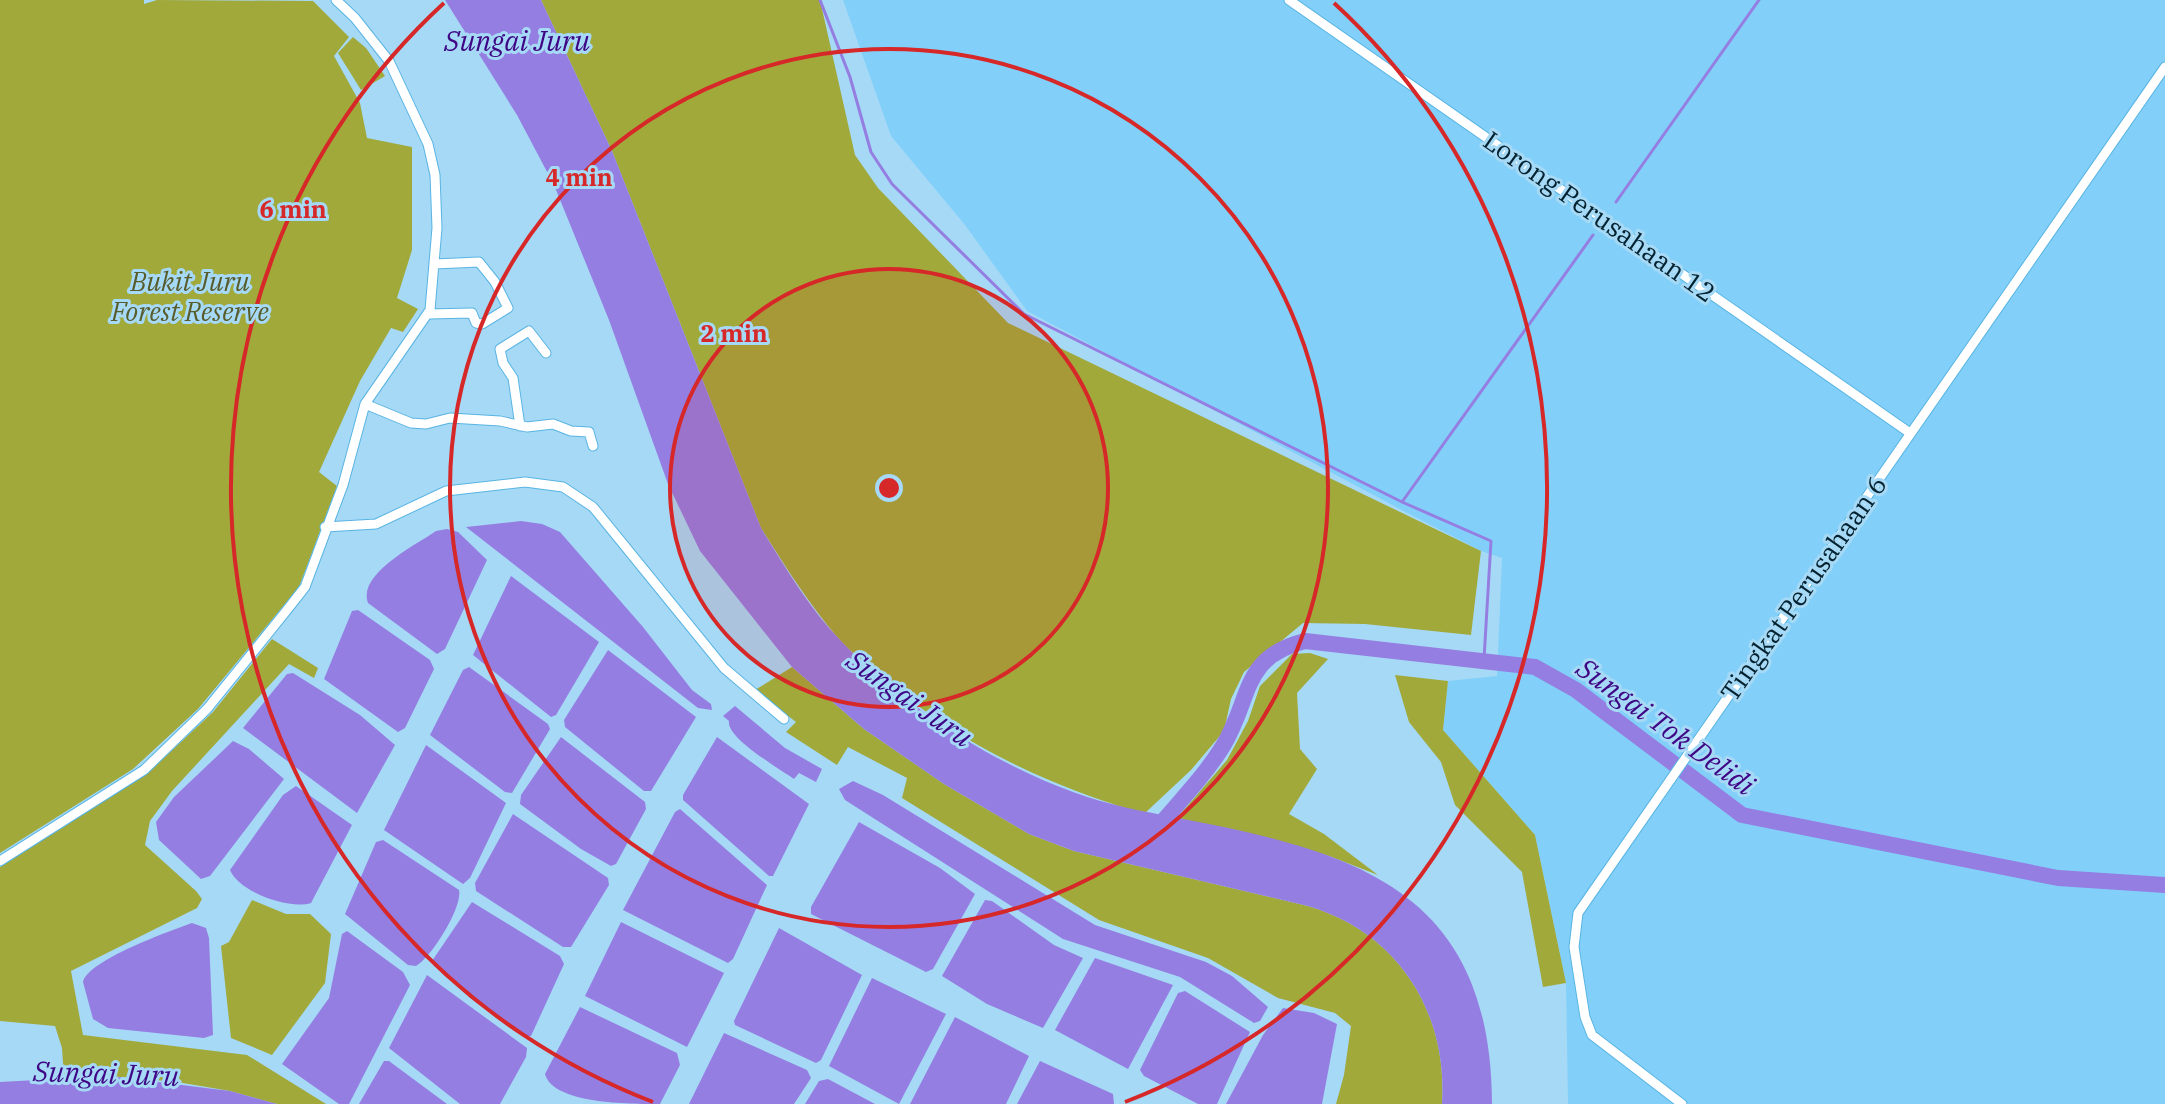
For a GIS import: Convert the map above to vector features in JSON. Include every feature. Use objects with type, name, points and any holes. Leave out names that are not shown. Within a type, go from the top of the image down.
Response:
[{"type":"street","points":[[0,861],[144,770],[207,709],[305,587],[343,485],[365,404],[391,362],[428,314],[437,228],[435,175],[428,144],[389,61],[336,0]]},
{"type":"street","name":"Lorong Perusahaan 12","points":[[1289,0],[1910,433]]},
{"type":"street","name":"Tingkat Perusahaan 6","points":[[1682,1104],[1592,1035],[1585,1017],[1573,934],[1581,908],[2165,67]]},
{"type":"street","points":[[428,314],[472,313],[476,323],[482,324],[508,308],[495,282],[479,262],[434,264]]},
{"type":"street","points":[[520,426],[513,378],[503,363],[500,349],[529,331],[546,353]]},
{"type":"street","points":[[365,404],[411,423],[426,424],[450,418],[520,426],[553,424],[571,431],[589,432],[593,446]]},
{"type":"street","points":[[325,527],[376,524],[446,491],[525,482],[563,487],[593,507],[724,668],[784,719]]},
{"type":"shaded area","points":[[843,0],[2165,0],[2165,1104],[1568,1104],[1566,983],[1535,835],[1443,730],[1448,681],[1497,676],[1502,558],[1481,551],[1398,508],[1027,311],[965,225],[891,136]]},
{"type":"green space","name":"Bukit Juru Forest Reserve","points":[[0,0],[144,0],[144,4],[157,0],[313,1],[349,37],[334,56],[360,103],[367,138],[412,147],[412,250],[397,298],[418,309],[403,332],[391,328],[360,381],[319,472],[337,486],[299,587],[198,709],[133,769],[0,853]]},
{"type":"green space","points":[[541,0],[820,0],[855,155],[878,188],[1008,323],[1481,551],[1471,635],[1365,624],[1303,623],[1244,672],[1231,699],[1224,731],[1191,770],[1144,814],[1038,775],[940,722],[843,643],[807,598],[761,528],[612,151]]},
{"type":"green space","points":[[353,37],[366,48],[385,76],[361,90],[338,53]]},
{"type":"green space","points":[[272,639],[318,668],[314,678],[289,664],[172,791],[150,821],[145,845],[196,891],[202,899],[197,908],[71,971],[83,1035],[247,1055],[326,1104],[277,1104],[230,1091],[177,1082],[110,1076],[64,1078],[62,1048],[55,1026],[0,1021],[0,867],[148,773],[213,712]]},
{"type":"green space","points":[[1310,653],[1328,659],[1297,693],[1300,749],[1317,769],[1289,814],[1324,834],[1378,875],[1329,856],[1177,818],[1227,760],[1248,721],[1260,686],[1292,654]]},
{"type":"green space","points":[[792,667],[864,729],[944,784],[1029,834],[1074,851],[1308,906],[1340,918],[1367,935],[1391,956],[1411,980],[1426,1007],[1442,1070],[1442,1104],[1336,1104],[1351,1026],[1335,1013],[1278,998],[1208,958],[1099,920],[902,798],[907,778],[848,747],[837,765],[786,732],[796,722],[755,690]]},
{"type":"green space","points":[[1395,675],[1448,681],[1443,730],[1535,835],[1566,983],[1543,987],[1522,872],[1455,805],[1441,762],[1409,722]]},
{"type":"green space","points":[[252,900],[286,914],[310,914],[331,934],[325,983],[272,1055],[231,1038],[221,946],[229,942]]},
{"type":"water","name":"Sungai Juru","points":[[445,0],[541,0],[612,151],[761,528],[808,601],[841,641],[865,665],[920,709],[979,748],[1041,779],[1112,804],[1243,831],[1303,847],[1357,868],[1402,894],[1440,929],[1468,975],[1486,1032],[1492,1104],[1442,1104],[1442,1070],[1426,1007],[1411,980],[1391,956],[1367,935],[1340,918],[1308,906],[1074,851],[1029,834],[944,784],[864,729],[792,667],[700,551],[668,484],[609,320],[554,185],[517,115]]},
{"type":"water","points":[[521,521],[542,524],[560,532],[643,627],[692,690],[711,704],[712,710],[698,708],[466,527]]},
{"type":"water","points":[[447,529],[458,532],[487,560],[445,649],[437,654],[368,603],[367,592],[371,581],[390,561],[436,531]]},
{"type":"water","points":[[511,576],[599,642],[556,715],[551,717],[473,655]]},
{"type":"water","points":[[358,610],[430,660],[434,669],[405,728],[398,732],[324,679],[352,611]]},
{"type":"water","points":[[608,650],[696,717],[651,791],[644,791],[565,727],[564,720]]},
{"type":"water","points":[[469,667],[548,724],[550,729],[512,793],[505,792],[430,735],[463,670]]},
{"type":"water","points":[[293,673],[360,715],[395,745],[357,813],[243,728],[287,674]]},
{"type":"water","points":[[735,706],[785,748],[822,769],[816,782],[799,773],[794,779],[736,736],[723,716]]},
{"type":"water","points":[[561,737],[645,802],[646,809],[616,864],[611,866],[581,849],[520,804],[521,795]]},
{"type":"water","points":[[717,737],[809,804],[773,876],[769,876],[683,800]]},
{"type":"water","points":[[233,741],[249,749],[284,779],[210,876],[201,879],[159,840],[156,822],[174,797]]},
{"type":"water","points":[[426,745],[506,803],[470,878],[463,884],[384,830]]},
{"type":"water","points":[[853,781],[883,795],[1095,925],[1206,962],[1232,976],[1268,1007],[1260,1021],[1254,1023],[1180,977],[1063,939],[845,800],[839,789]]},
{"type":"water","points":[[296,786],[352,825],[311,903],[290,904],[254,892],[235,878],[230,870],[283,795]]},
{"type":"water","points":[[680,809],[767,885],[733,959],[728,963],[623,910],[675,812]]},
{"type":"water","points":[[513,814],[608,878],[609,885],[571,947],[563,947],[476,891],[475,883]]},
{"type":"water","points":[[859,822],[940,868],[975,894],[933,969],[926,972],[811,914],[811,907]]},
{"type":"water","points":[[383,840],[459,890],[456,908],[445,931],[430,953],[416,966],[408,965],[345,914],[376,842]]},
{"type":"water","points":[[985,900],[992,901],[1054,945],[1083,958],[1043,1028],[987,1004],[942,976]]},
{"type":"water","points":[[472,902],[560,956],[564,964],[531,1036],[524,1036],[434,966],[432,961]]},
{"type":"water","points":[[621,922],[724,973],[687,1047],[585,996]]},
{"type":"water","points":[[192,923],[206,928],[209,938],[213,1035],[204,1038],[108,1028],[93,1019],[83,982],[88,973],[131,947]]},
{"type":"water","points":[[779,928],[862,975],[821,1060],[816,1063],[735,1025],[734,1021]]},
{"type":"water","points":[[347,931],[403,972],[410,985],[349,1104],[339,1104],[282,1064],[329,998],[342,934]]},
{"type":"water","points":[[1095,958],[1173,985],[1128,1069],[1055,1030]]},
{"type":"water","points":[[427,975],[527,1048],[526,1057],[500,1104],[460,1104],[389,1048]]},
{"type":"water","points":[[872,978],[946,1014],[899,1104],[829,1066]]},
{"type":"water","points":[[1185,991],[1250,1032],[1217,1104],[1198,1104],[1144,1076],[1140,1070],[1178,993]]},
{"type":"water","points":[[580,1007],[677,1053],[680,1065],[660,1104],[630,1104],[577,1097],[551,1084],[545,1074]]},
{"type":"water","points":[[1283,1008],[1314,1013],[1337,1024],[1322,1104],[1226,1104],[1263,1035]]},
{"type":"water","points":[[955,1017],[1029,1056],[1006,1104],[910,1104]]},
{"type":"water","points":[[724,1033],[807,1070],[811,1078],[794,1104],[689,1104]]},
{"type":"water","points":[[384,1061],[389,1061],[447,1104],[359,1104]]},
{"type":"water","points":[[1040,1061],[1113,1094],[1114,1104],[1017,1104]]},
{"type":"water","name":"Sungai Juru","points":[[110,1076],[230,1091],[277,1104],[0,1104],[0,1082]]},
{"type":"water","points":[[828,1079],[875,1104],[805,1104],[819,1081]]},
{"type":"waterway","points":[[820,0],[850,77],[871,152],[892,184],[1024,314],[1402,502],[1491,541],[1484,659]]},
{"type":"waterway","points":[[1616,202],[1759,0]]},
{"type":"waterway","points":[[1402,502],[1593,235]]},
{"type":"waterway","name":"Sungai Tok Delidi","points":[[1153,833],[1199,780],[1223,746],[1259,669],[1269,657],[1305,641],[1535,667],[1576,690],[1742,815],[2058,878],[2165,885]]}]
